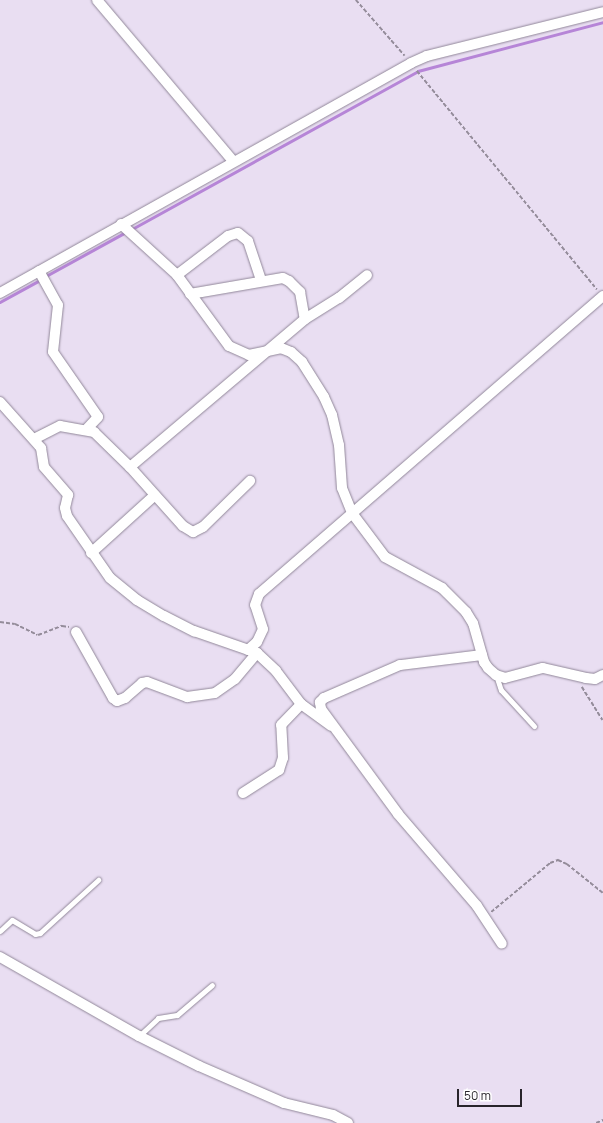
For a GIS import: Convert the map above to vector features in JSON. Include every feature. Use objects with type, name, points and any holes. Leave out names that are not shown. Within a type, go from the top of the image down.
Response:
[{"type":"street","points":[[97,0],[233,162]]},
{"type":"street","points":[[0,293],[42,275],[233,162],[427,56],[603,12]]},
{"type":"street","points":[[123,226],[133,237],[177,275],[230,346],[249,355],[271,348],[291,352],[302,362],[324,397],[336,429],[342,488],[352,513],[385,557],[398,566],[427,578],[456,601],[473,623],[482,655],[488,668],[496,675],[505,678],[543,668],[595,679],[603,675]]},
{"type":"street","points":[[177,275],[228,236],[238,233],[248,241],[261,280]]},
{"type":"street","points":[[42,275],[58,305],[53,352],[98,417],[87,429]]},
{"type":"street","points":[[130,467],[305,319],[339,298],[367,276]]},
{"type":"street","points":[[190,294],[261,280],[283,278],[296,286],[303,300],[305,319]]},
{"type":"street","points":[[76,632],[113,698],[117,701],[125,698],[142,683],[147,682],[187,697],[215,693],[235,679],[252,652],[263,629],[255,604],[259,594],[601,293]]},
{"type":"street","points":[[0,402],[44,452],[44,467],[66,492],[66,512],[91,553],[122,589],[151,609],[194,631],[252,652],[276,671],[301,704],[331,726]]},
{"type":"street","points":[[34,439],[60,426],[87,429],[99,437],[130,467],[183,526],[193,532],[203,527],[250,481]]},
{"type":"street","points":[[91,553],[155,495]]},
{"type":"street","points":[[482,655],[408,663],[324,698],[320,702],[321,709],[331,726],[398,814],[485,917],[502,944]]},
{"type":"street","points":[[243,793],[279,770],[283,758],[281,725],[301,704]]},
{"type":"street","points":[[0,957],[139,1036],[284,1103],[333,1115],[348,1123]]},
{"type":"lane","points":[[496,675],[501,690],[534,726]]},
{"type":"lane","points":[[0,931],[12,920],[35,934],[40,933],[98,880]]},
{"type":"lane","points":[[139,1036],[158,1018],[177,1016],[212,985]]},
{"type":"path","points":[[356,0],[421,75],[601,293]]},
{"type":"path","points":[[0,622],[15,624],[38,635],[67,626],[76,632]]},
{"type":"path","points":[[575,675],[603,720]]},
{"type":"path","points":[[485,917],[550,863],[558,860],[567,864],[603,893]]},
{"type":"path","points":[[596,1123],[603,1120]]},
{"type":"waterway","points":[[132,229],[418,71],[603,22]]},
{"type":"waterway","points":[[46,276],[126,232]]},
{"type":"waterway","points":[[0,302],[42,279]]}]
